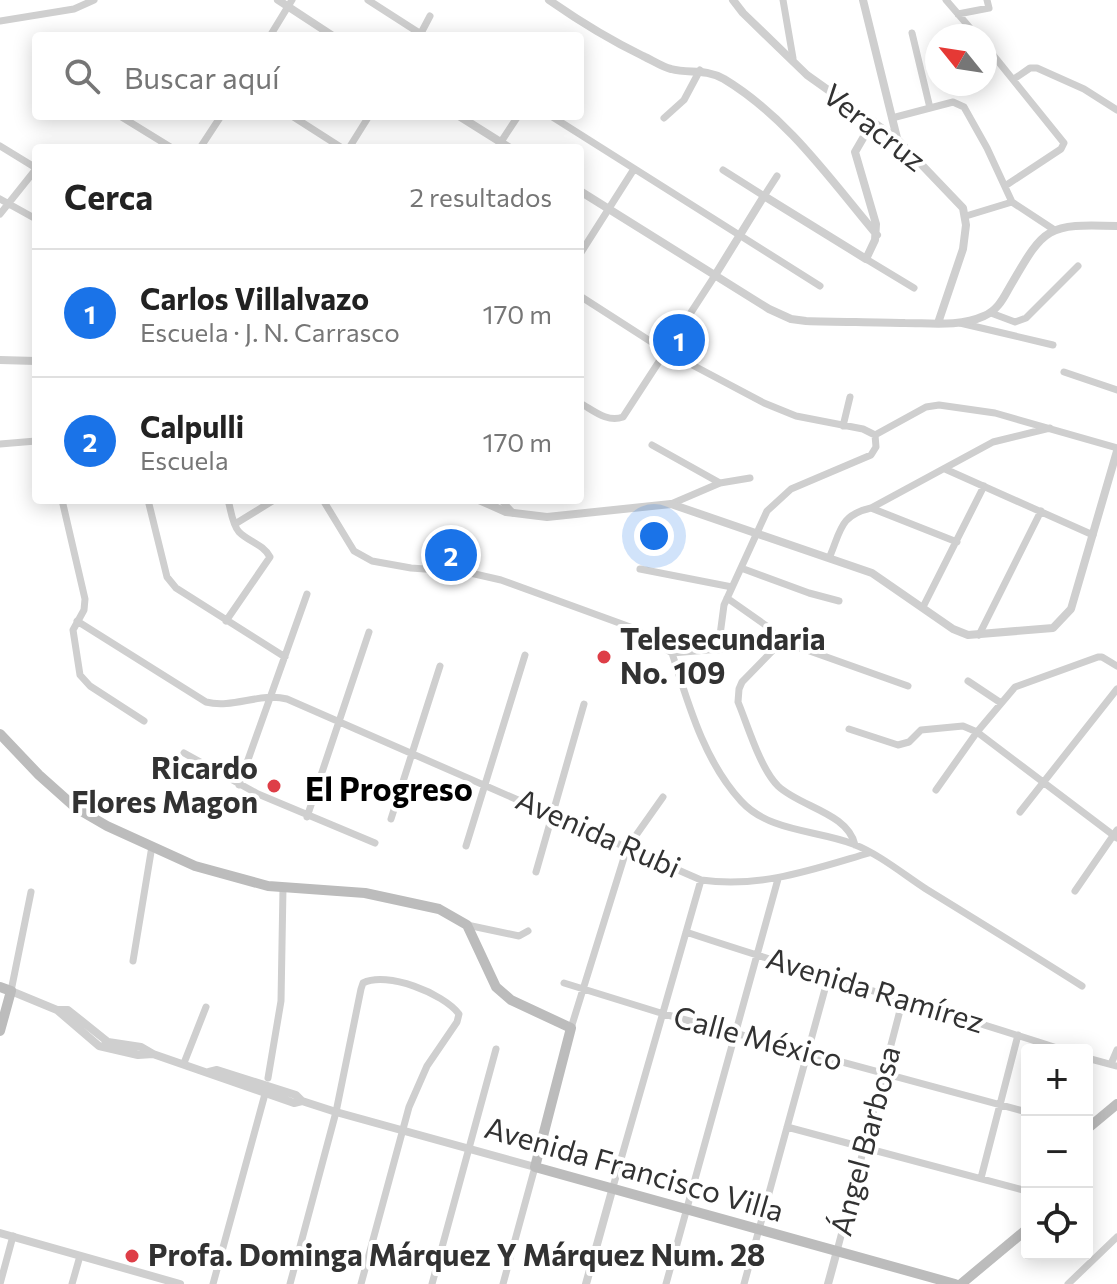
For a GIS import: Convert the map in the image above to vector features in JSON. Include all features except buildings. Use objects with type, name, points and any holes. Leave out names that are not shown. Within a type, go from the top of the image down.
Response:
[{"type":"main road","points":[[0,734],[39,775],[92,819],[220,875],[283,888],[365,893],[439,909],[467,925],[496,987],[511,1000],[571,1028],[535,1167]]},
{"type":"main road","points":[[0,1031],[6,989]]},
{"type":"main road","points":[[1093,1124],[1117,1104]]},
{"type":"main road","name":"Avenida Francisco Villa","points":[[535,1167],[958,1284]]},
{"type":"main road","points":[[958,1284],[1021,1234]]},
{"type":"street","points":[[0,21],[74,9],[94,0]]},
{"type":"street","points":[[278,0],[290,3],[328,32]]},
{"type":"street","points":[[368,0],[416,32]]},
{"type":"street","points":[[549,0],[582,23],[671,70],[700,70],[721,77],[760,104],[800,142],[877,235]]},
{"type":"street","name":"Veracruz","points":[[733,0],[807,75],[897,139],[958,200],[966,216]]},
{"type":"street","points":[[783,0],[793,58]]},
{"type":"street","points":[[863,0],[897,139]]},
{"type":"street","points":[[946,0],[967,24]]},
{"type":"street","points":[[272,32],[290,3]]},
{"type":"street","points":[[958,14],[988,4]]},
{"type":"street","points":[[422,32],[430,16]]},
{"type":"street","points":[[912,33],[930,108]]},
{"type":"street","points":[[997,59],[1064,143],[1005,186]]},
{"type":"street","points":[[1014,79],[1030,68],[1037,68],[1084,89],[1117,110]]},
{"type":"street","points":[[664,118],[684,100],[700,70]]},
{"type":"street","points":[[892,118],[959,103],[987,148],[1012,202],[1053,229]]},
{"type":"street","points":[[126,120],[166,144]]},
{"type":"street","points":[[203,144],[218,120]]},
{"type":"street","points":[[298,120],[336,144]]},
{"type":"street","points":[[352,144],[366,120]]},
{"type":"street","points":[[465,120],[498,144]]},
{"type":"street","points":[[500,144],[515,120]]},
{"type":"street","points":[[557,120],[820,286]]},
{"type":"street","points":[[866,259],[877,235],[872,208],[855,157],[857,147],[873,121]]},
{"type":"street","points":[[0,146],[32,166]]},
{"type":"street","points":[[584,248],[634,169]]},
{"type":"street","points":[[723,170],[914,288]]},
{"type":"street","points":[[0,214],[4,201],[32,172]]},
{"type":"street","points":[[584,405],[605,417],[616,420],[623,417],[777,176]]},
{"type":"street","points":[[584,194],[714,277],[791,319],[958,323],[1053,345]]},
{"type":"street","points":[[4,201],[32,217]]},
{"type":"street","points":[[938,323],[963,249],[966,216],[1012,202]]},
{"type":"street","points":[[958,323],[991,313],[999,306],[1033,247],[1053,229],[1071,225],[1117,226]]},
{"type":"street","points":[[991,313],[1015,322],[1026,318],[1078,266]]},
{"type":"street","points":[[584,299],[664,350],[782,411],[871,431],[875,435],[876,447],[871,455],[791,489],[767,511],[727,598],[718,650]]},
{"type":"street","points":[[0,360],[32,361]]},
{"type":"street","points":[[1064,372],[1117,390]]},
{"type":"street","points":[[843,426],[850,397]]},
{"type":"street","points":[[671,504],[830,556],[872,573],[953,629],[979,635],[1053,628],[1063,620],[1071,609],[1117,450],[995,413],[932,405],[875,435]]},
{"type":"street","points":[[830,556],[849,515],[871,508],[993,442],[1050,428]]},
{"type":"street","points":[[0,444],[32,441]]},
{"type":"street","points":[[652,445],[720,483]]},
{"type":"street","points":[[945,469],[1093,535]]},
{"type":"street","points":[[489,504],[514,514],[547,517],[671,504],[720,483],[750,478]]},
{"type":"street","points":[[923,607],[984,486]]},
{"type":"street","points":[[63,504],[84,589],[84,610],[73,633],[80,675],[90,686],[144,721]]},
{"type":"street","points":[[149,504],[167,577],[176,588],[285,657]]},
{"type":"street","points":[[226,621],[270,557],[266,550],[240,533],[229,504]]},
{"type":"street","points":[[235,524],[268,504]]},
{"type":"street","points":[[325,504],[354,551],[372,561],[411,568],[466,572],[501,580],[633,628],[672,653],[779,644],[804,649],[908,686]]},
{"type":"street","points":[[505,504],[514,514]]},
{"type":"street","points":[[871,508],[957,542]]},
{"type":"street","points":[[979,635],[1041,511]]},
{"type":"street","points":[[741,568],[839,601]]},
{"type":"street","points":[[640,569],[732,587]]},
{"type":"street","points":[[239,785],[307,594]]},
{"type":"street","points":[[727,598],[771,629],[779,644]]},
{"type":"street","name":"Avenida Rubi","points":[[77,621],[206,702],[270,697],[287,699],[701,880],[742,883],[778,879],[869,853]]},
{"type":"street","points":[[307,817],[369,632]]},
{"type":"street","points":[[779,644],[742,682],[738,702],[769,775],[790,795],[843,825],[853,835],[855,845]]},
{"type":"street","points":[[672,653],[707,748],[723,779],[742,803],[770,821],[855,845],[1082,986]]},
{"type":"street","points":[[466,846],[525,655]]},
{"type":"street","points":[[936,790],[977,732],[1022,683],[1102,657],[1117,666]]},
{"type":"street","points":[[391,819],[440,666]]},
{"type":"street","points":[[968,681],[1001,703]]},
{"type":"street","points":[[1020,812],[1117,689]]},
{"type":"street","points":[[536,872],[584,704]]},
{"type":"street","points":[[849,729],[898,745],[926,728],[963,726],[977,732],[1116,834],[1075,891]]},
{"type":"street","points":[[184,753],[239,785],[307,817],[375,843]]},
{"type":"street","points":[[571,1028],[627,848],[663,797]]},
{"type":"street","points":[[133,961],[152,846]]},
{"type":"street","points":[[666,1284],[778,879]]},
{"type":"street","points":[[586,1284],[701,880]]},
{"type":"street","points":[[268,1078],[281,1001],[283,888]]},
{"type":"street","points":[[6,989],[31,892]]},
{"type":"street","points":[[467,925],[519,936],[528,931]]},
{"type":"street","name":"Avenida Ramírez","points":[[686,932],[1045,1044]]},
{"type":"street","points":[[290,1284],[336,1112],[363,983],[373,978],[415,985],[459,1014],[457,1022],[427,1066],[409,1107],[361,1284]]},
{"type":"street","points":[[744,1284],[828,978]]},
{"type":"street","name":"Calle México","points":[[564,983],[664,1014],[1021,1110]]},
{"type":"street","name":"Avenida Francisco Villa","points":[[6,989],[57,1010],[99,1046],[138,1055],[153,1054],[265,1094],[294,1103],[302,1101]]},
{"type":"street","name":"Ángel Barbosa","points":[[828,1284],[903,999]]},
{"type":"street","points":[[184,1063],[206,1007]]},
{"type":"street","points":[[981,1178],[1018,1035]]},
{"type":"street","points":[[432,1284],[496,1049]]},
{"type":"street","points":[[1093,1060],[1114,1065],[1117,1050]]},
{"type":"street","name":"Avenida Francisco Villa","points":[[209,1072],[217,1070],[296,1095],[302,1101],[336,1112],[535,1167]]},
{"type":"street","points":[[213,1284],[265,1094]]},
{"type":"street","points":[[787,1127],[1021,1189]]},
{"type":"street","points":[[503,1284],[535,1167]]},
{"type":"street","points":[[0,1233],[80,1256],[147,1280],[180,1284]]},
{"type":"street","points":[[0,1284],[13,1236]]},
{"type":"street","points":[[1068,1284],[1117,1237]]},
{"type":"street","points":[[72,1284],[80,1256]]},
{"type":"place","name":"Carlos Villalvazo","points":[[679,340]]},
{"type":"place","name":"Calpulli","points":[[451,555]]},
{"type":"place","name":"Telesecundaria No. 109","points":[[604,657]]},
{"type":"place","name":"Ricardo Flores Magon","points":[[274,786]]},
{"type":"place","name":"Profa. Dominga Márquez Y Márquez Num. 28","points":[[132,1256]]},
{"type":"district","name":"El Progreso","points":[[389,790]]}]
